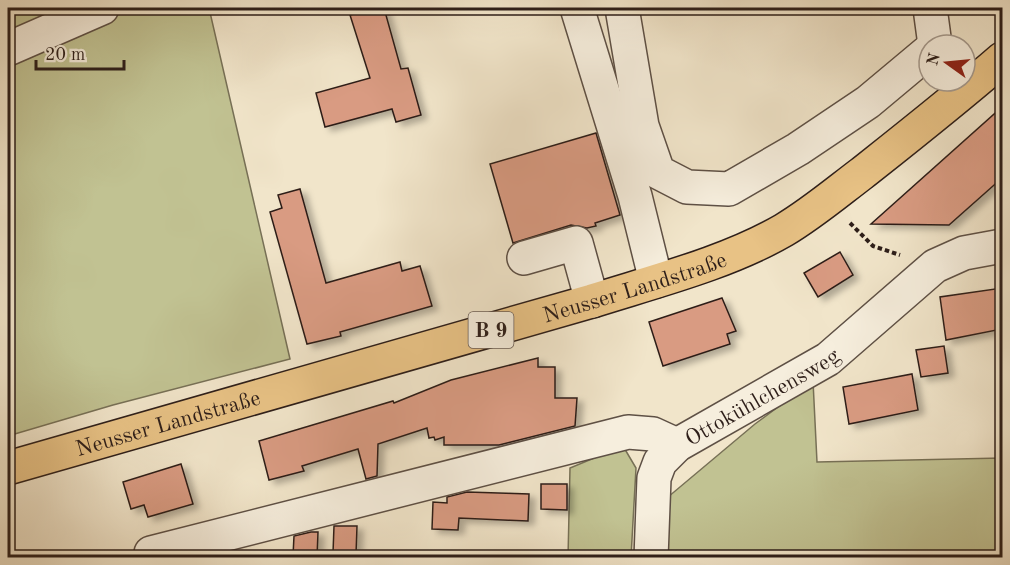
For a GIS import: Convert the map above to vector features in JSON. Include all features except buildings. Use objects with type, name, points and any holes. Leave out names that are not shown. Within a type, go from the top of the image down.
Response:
[{"type":"main road","name":"Neusser Landstraße","points":[[8,468],[592,301],[684,272],[784,230],[830,198],[941,112],[1002,59]]},
{"type":"street","points":[[8,49],[102,8]]},
{"type":"street","points":[[577,8],[635,196],[656,281]]},
{"type":"street","points":[[622,8],[642,126],[658,172],[687,187],[729,189],[798,149],[868,102],[917,61]]},
{"type":"street","points":[[930,8],[933,33]]},
{"type":"street","points":[[524,258],[576,243],[592,301]]},
{"type":"street","name":"Ottokühlchensweg","points":[[651,558],[654,478],[660,462],[676,445],[828,359],[935,266],[964,253],[1002,246]]},
{"type":"street","points":[[151,553],[628,432],[653,435],[676,445]]},
{"type":"path","points":[[830,198],[873,246],[935,266]]},
{"type":"green space","points":[[8,8],[209,8],[290,359],[113,405],[8,436]]},
{"type":"green space","points":[[813,381],[817,462],[1002,458],[1002,557],[664,558],[668,497],[755,424]]},
{"type":"green space","points":[[623,446],[636,468],[631,557],[568,558],[570,468]]}]
